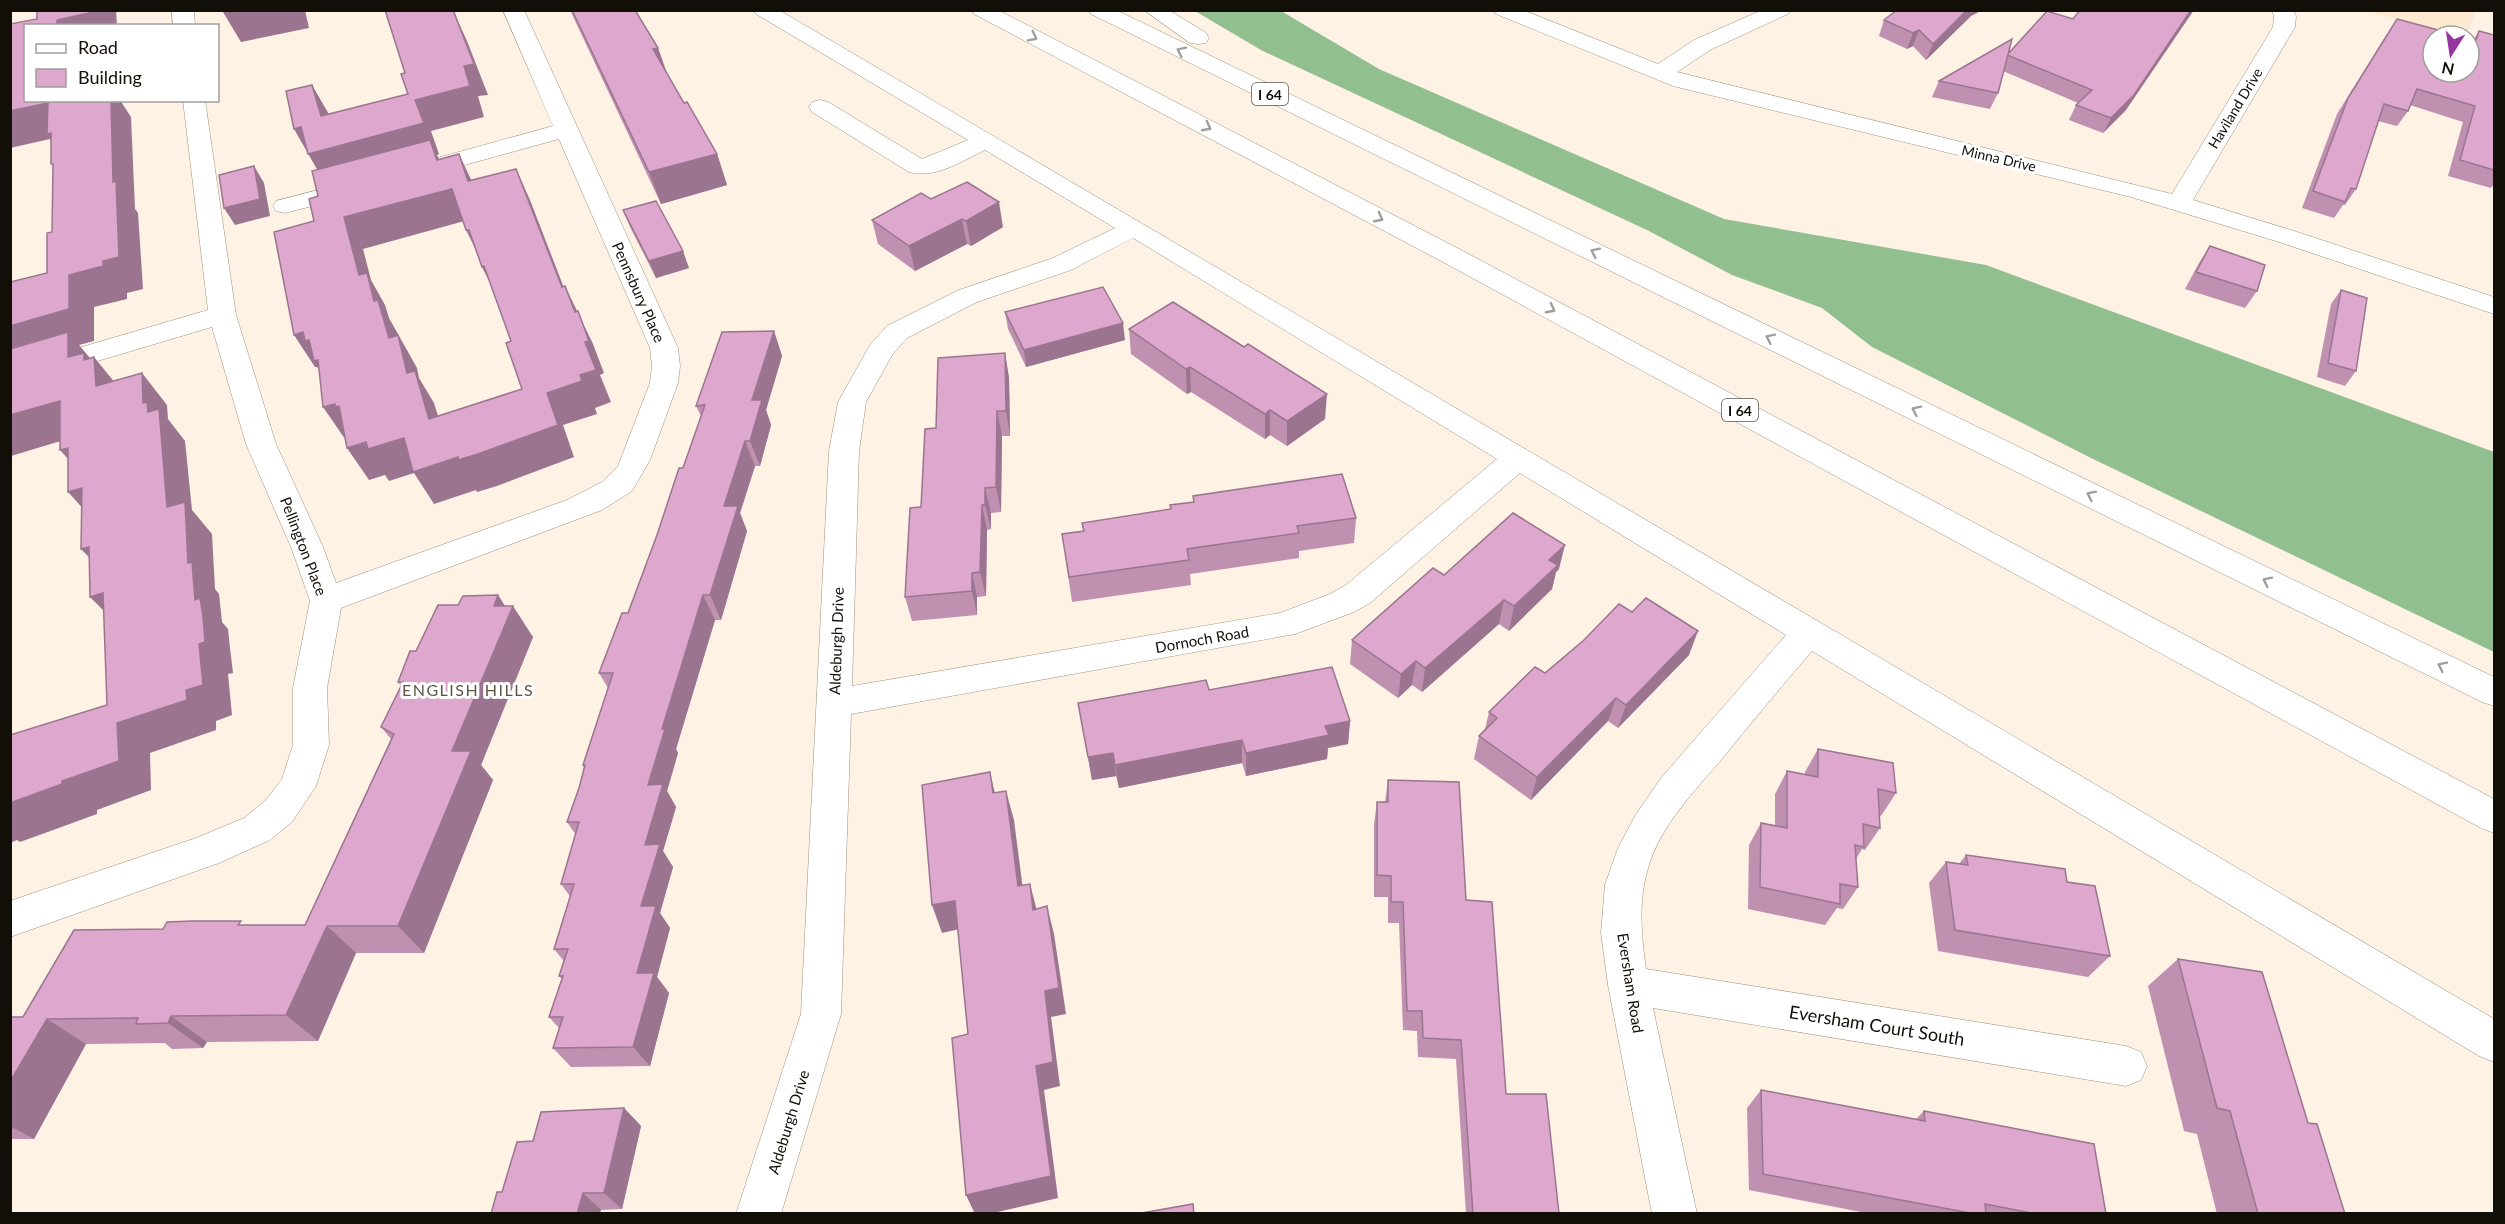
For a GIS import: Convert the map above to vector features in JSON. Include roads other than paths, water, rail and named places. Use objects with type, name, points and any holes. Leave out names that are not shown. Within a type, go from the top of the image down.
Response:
[{"type":"main road","name":"Pennsbury Place","points":[[326,600],[377,578],[459,552],[582,506],[620,484],[630,471],[665,386],[667,362],[664,348],[513,10]]},
{"type":"main road","points":[[763,10],[1134,228],[2494,1042]]},
{"type":"main road","name":"I 64","points":[[1098,10],[2494,692]]},
{"type":"main road","points":[[1154,10],[1189,33],[1277,79],[1442,178]]},
{"type":"main road","name":"Minna Drive","points":[[1503,10],[1681,81],[2179,203],[2494,306]]},
{"type":"main road","points":[[1660,73],[1702,45],[1781,10]]},
{"type":"main road","name":"Haviland Drive","points":[[2179,203],[2284,27],[2283,11]]},
{"type":"main road","name":"I 64","points":[[984,12],[1452,256],[2494,817]]},
{"type":"main road","name":"Pellington Place","points":[[10,919],[206,851],[257,829],[279,811],[298,786],[310,745],[310,688],[326,600],[307,547],[261,444],[222,315],[194,102]]},
{"type":"main road","points":[[820,107],[918,166],[934,165],[985,141]]},
{"type":"main road","points":[[285,206],[566,130]]},
{"type":"main road","name":"Aldeburgh Drive","points":[[758,1214],[763,1204],[820,1014],[844,451],[852,402],[880,351],[897,332],[968,296],[1062,264],[1134,228]]},
{"type":"main road","points":[[10,378],[222,315]]},
{"type":"main road","name":"Dornoch Road","points":[[833,703],[1283,625],[1342,603],[1358,594],[1518,458]]},
{"type":"main road","name":"Eversham Road","points":[[1675,1214],[1628,985],[1621,933],[1624,885],[1631,860],[1674,789],[1808,632]]},
{"type":"main road","name":"Eversham Court South","points":[[1628,985],[2126,1066]]},
{"type":"district","name":"ENGLISH HILLS","points":[[468,689]]}]
